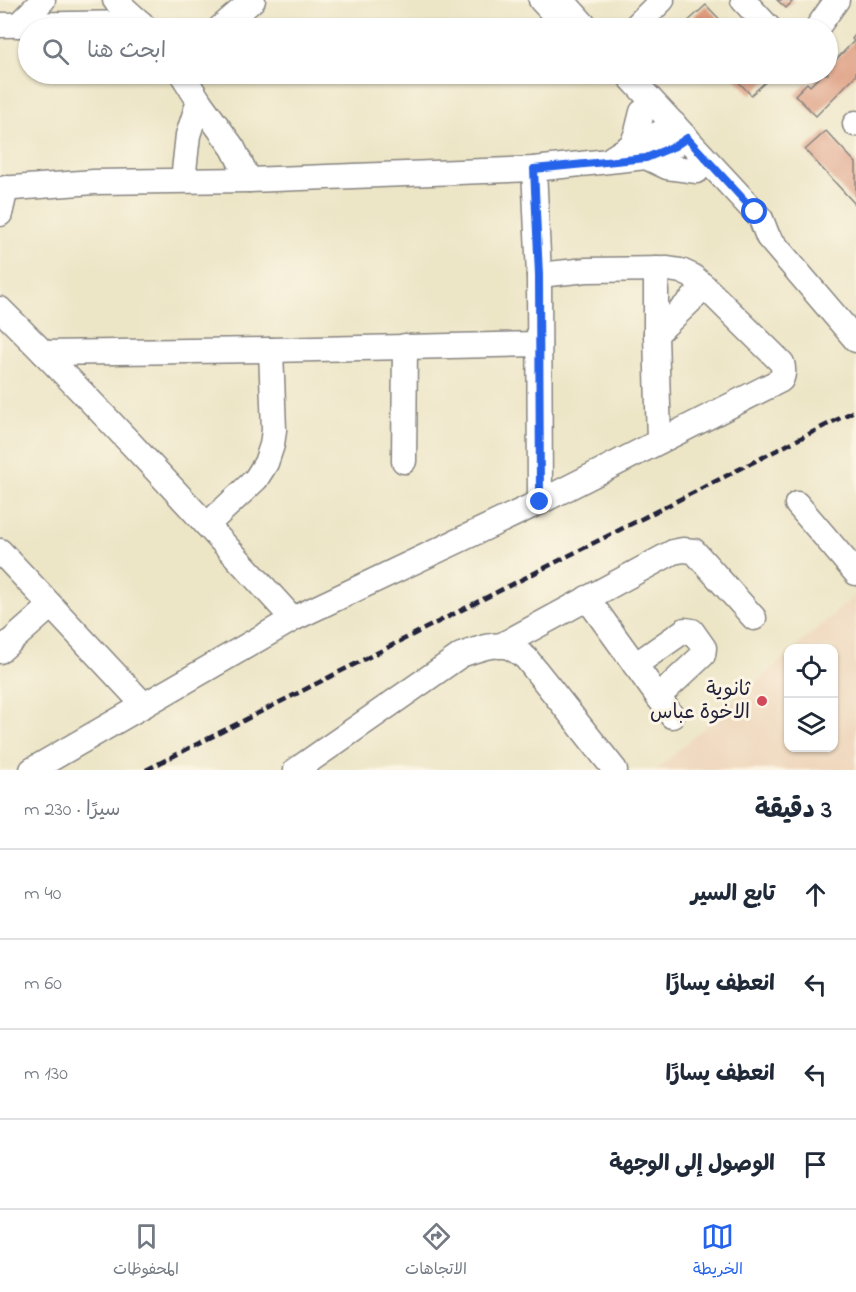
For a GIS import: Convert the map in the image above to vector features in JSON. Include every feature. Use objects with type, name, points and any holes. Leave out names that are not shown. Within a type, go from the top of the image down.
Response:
[{"type":"street","points":[[19,18],[43,0]]},
{"type":"street","points":[[115,0],[134,18]]},
{"type":"street","points":[[232,18],[253,0]]},
{"type":"street","points":[[541,0],[558,18]]},
{"type":"street","points":[[562,0],[578,18]]},
{"type":"street","points":[[644,18],[663,0]]},
{"type":"street","points":[[743,0],[760,18]]},
{"type":"street","points":[[824,18],[837,0]]},
{"type":"street","points":[[188,84],[233,148],[249,180]]},
{"type":"street","points":[[617,84],[642,112],[675,135],[755,212],[768,237],[856,340]]},
{"type":"street","points":[[635,84],[675,135],[697,171],[744,224],[768,237]]},
{"type":"street","points":[[183,180],[188,135],[199,101]]},
{"type":"street","points":[[639,151],[637,132],[642,112]]},
{"type":"street","points":[[0,214],[3,189],[94,182],[249,180],[534,169],[608,161],[639,151],[675,135]]},
{"type":"street","points":[[639,151],[668,167],[697,171]]},
{"type":"street","points":[[534,169],[539,275],[540,502]]},
{"type":"street","points":[[656,269],[659,441]]},
{"type":"street","points":[[32,770],[293,619],[540,502],[781,380],[784,368],[782,363],[705,287],[692,276],[681,271],[668,269],[586,270],[539,275]]},
{"type":"street","points":[[656,334],[705,287]]},
{"type":"street","points":[[0,309],[207,525],[293,619]]},
{"type":"street","points":[[44,353],[539,344]]},
{"type":"street","points":[[404,460],[405,346]]},
{"type":"street","points":[[207,525],[256,478],[266,463],[272,446],[273,430],[271,350]]},
{"type":"street","points":[[797,504],[856,573]]},
{"type":"street","points":[[500,646],[672,552],[683,550],[694,551],[754,618]]},
{"type":"street","points":[[0,551],[144,705]]},
{"type":"street","points":[[587,598],[635,665],[665,706],[703,655],[704,648],[692,631],[685,630],[635,665]]},
{"type":"street","points":[[0,651],[51,606]]},
{"type":"street","points":[[296,770],[461,656],[484,647],[500,646],[510,648],[526,658],[615,770]]},
{"type":"shaded area","name":"ثانوية الاخوة عباس","points":[[855,596],[856,770],[656,770],[784,658],[784,752],[838,752],[838,644],[800,644]]},
{"type":"building","points":[[777,0],[794,0],[786,8]]},
{"type":"building","points":[[706,5],[718,18],[692,18]]},
{"type":"building","points":[[856,34],[856,75],[816,116],[795,95],[806,84],[810,86],[812,84],[838,84],[838,58],[854,41],[852,39]]},
{"type":"building","points":[[741,84],[763,84],[751,95]]},
{"type":"building","points":[[826,131],[856,163],[856,205],[805,150]]},
{"type":"railway","points":[[146,770],[856,410]]},
{"type":"place","name":"ثانوية الاخوة عباس","points":[[762,701]]},
{"type":"route","points":[[540,502],[539,275],[534,169],[646,158],[675,146],[687,138],[755,212]]}]
